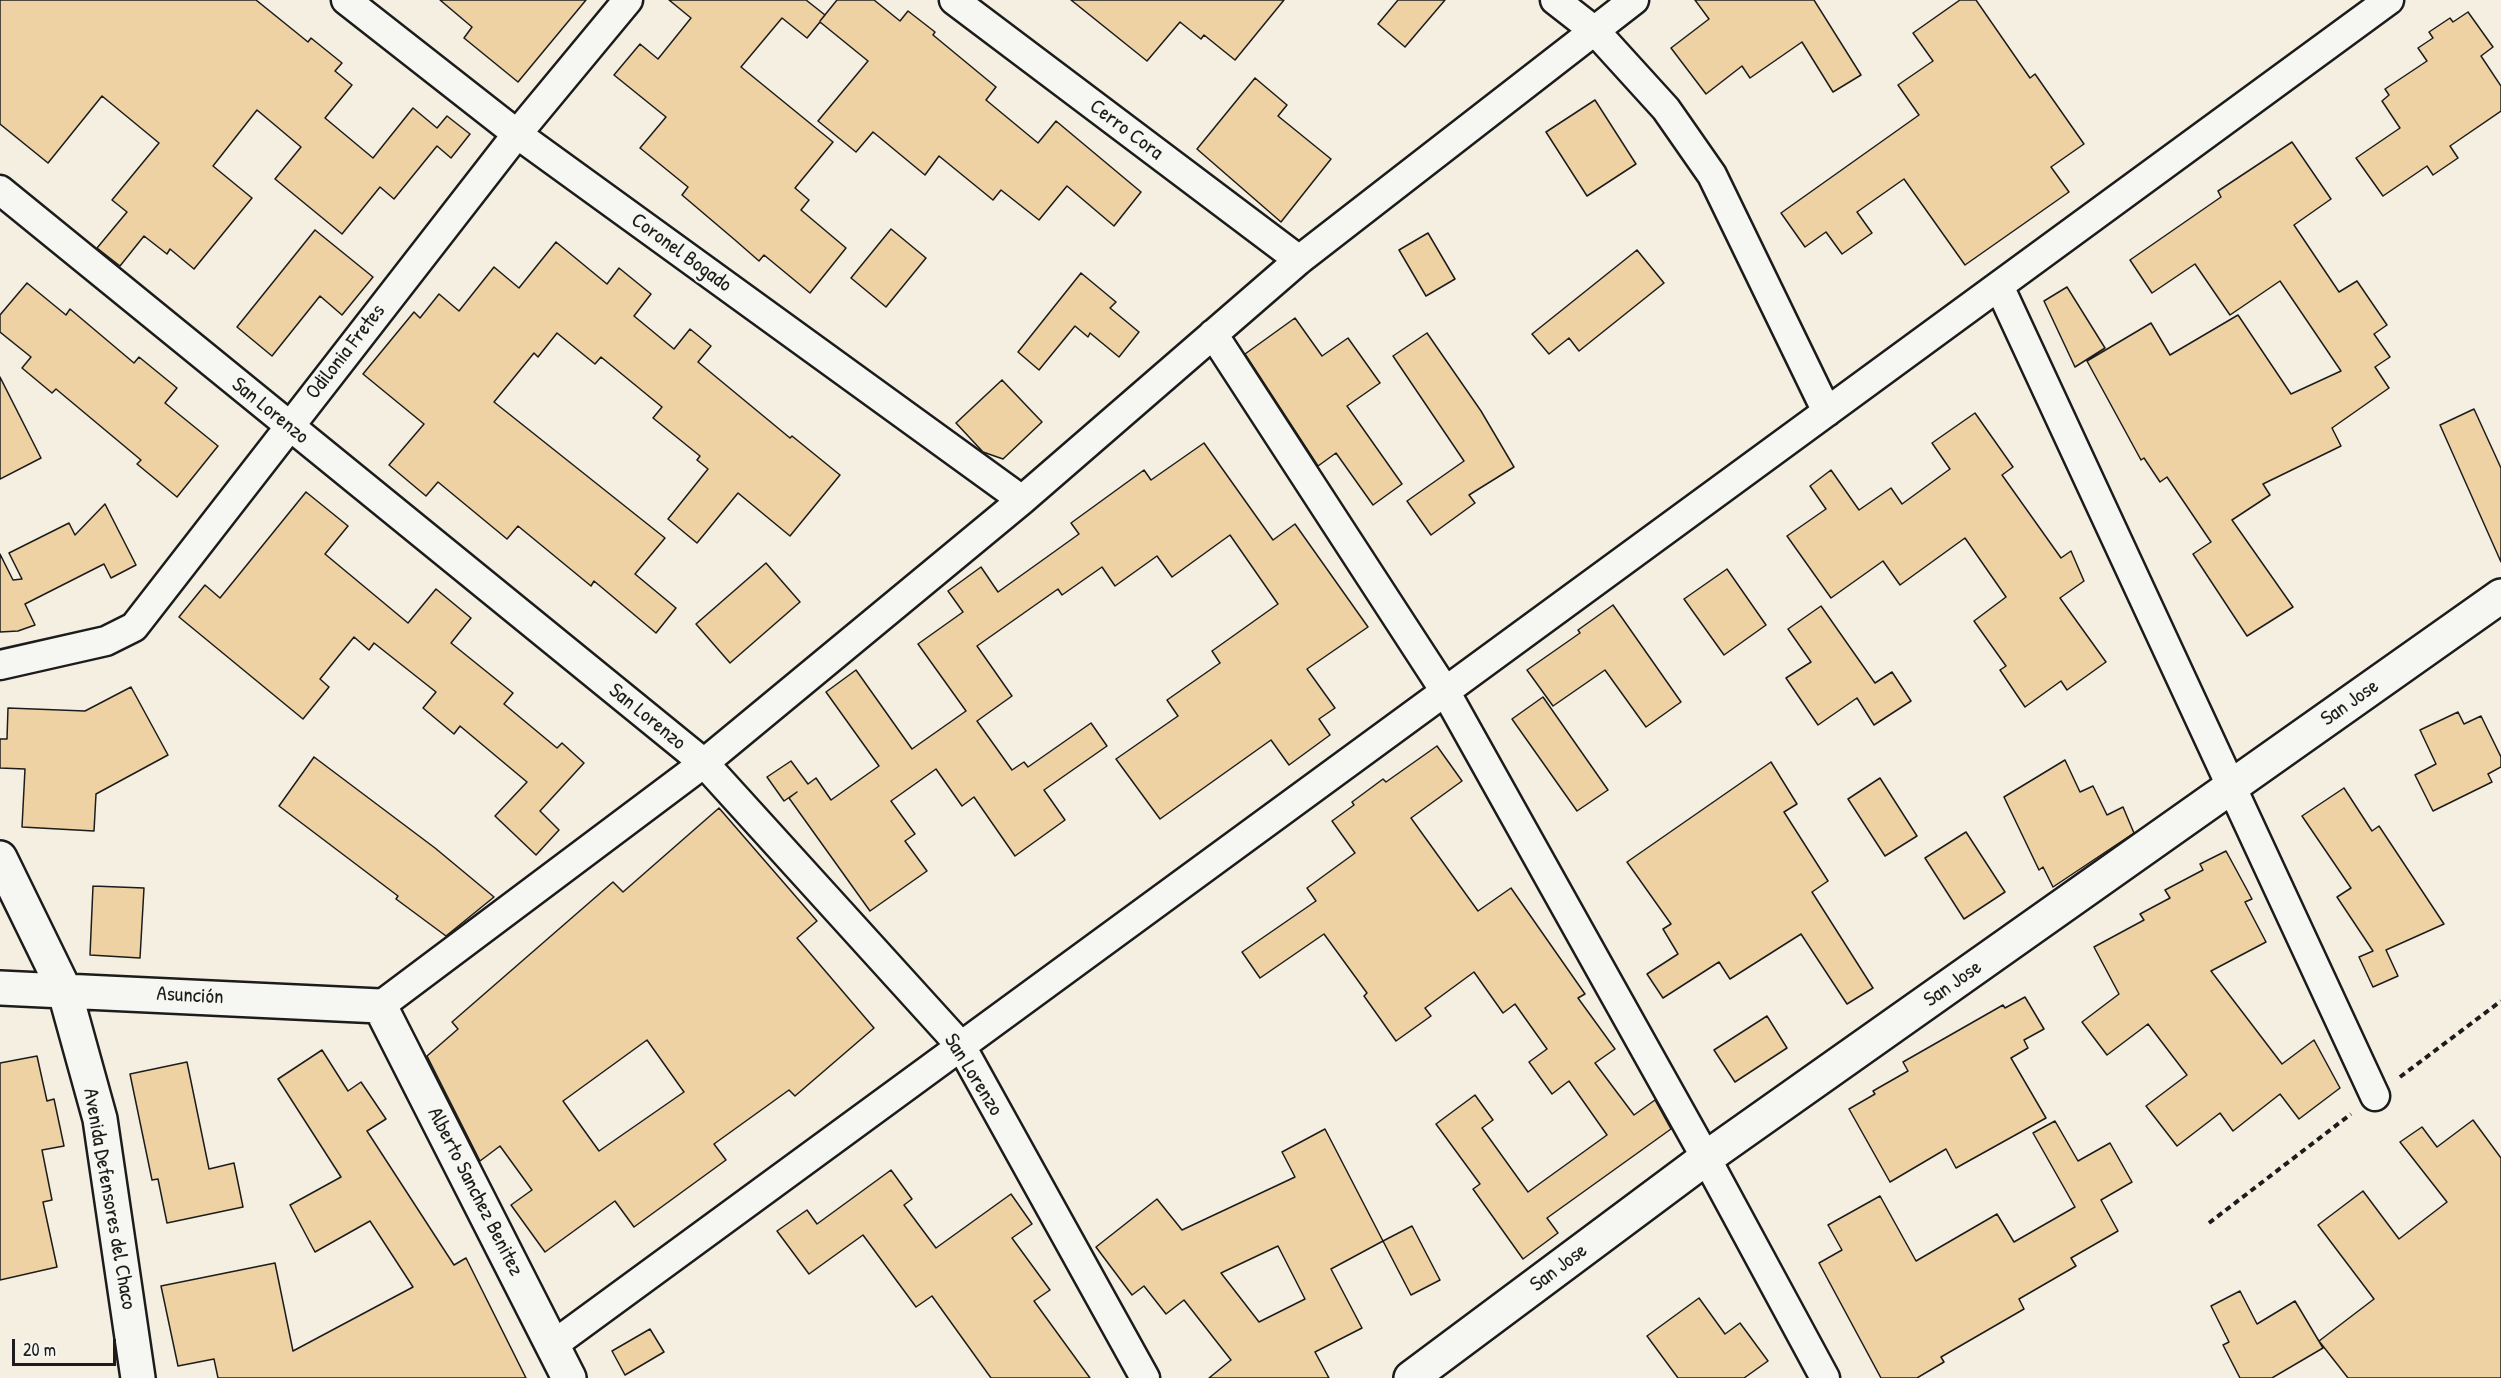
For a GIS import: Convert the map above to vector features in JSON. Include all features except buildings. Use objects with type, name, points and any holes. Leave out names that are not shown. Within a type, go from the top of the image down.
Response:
[{"type":"street","name":"Coronel Bogado","points":[[346,0],[517,134],[1022,500]]},
{"type":"street","name":"Odilonia Fretes","points":[[0,665],[106,641],[134,627],[517,134],[628,0]]},
{"type":"street","name":"Cerro Cora","points":[[954,0],[1299,260]]},
{"type":"street","points":[[1555,0],[1596,32],[1666,109],[1712,175],[1827,412]]},
{"type":"street","points":[[380,1006],[704,764],[1022,500],[1299,260],[1596,32],[1634,0]]},
{"type":"street","points":[[553,1345],[2389,0]]},
{"type":"street","name":"San Lorenzo","points":[[0,190],[704,764],[961,1046],[1145,1378]]},
{"type":"street","points":[[1999,286],[2375,1096]]},
{"type":"street","points":[[1213,334],[1445,691],[1706,1158],[1825,1378]]},
{"type":"street","name":"San Jose","points":[[1411,1378],[1706,1158],[2501,596]]},
{"type":"street","name":"Avenida Defensores del Chaco","points":[[0,858],[64,989],[100,1119],[138,1378]]},
{"type":"street","name":"Asunción","points":[[0,988],[64,989],[380,1006]]},
{"type":"street","name":"Alberto Sanchez Benitez","points":[[380,1006],[569,1378]]}]
